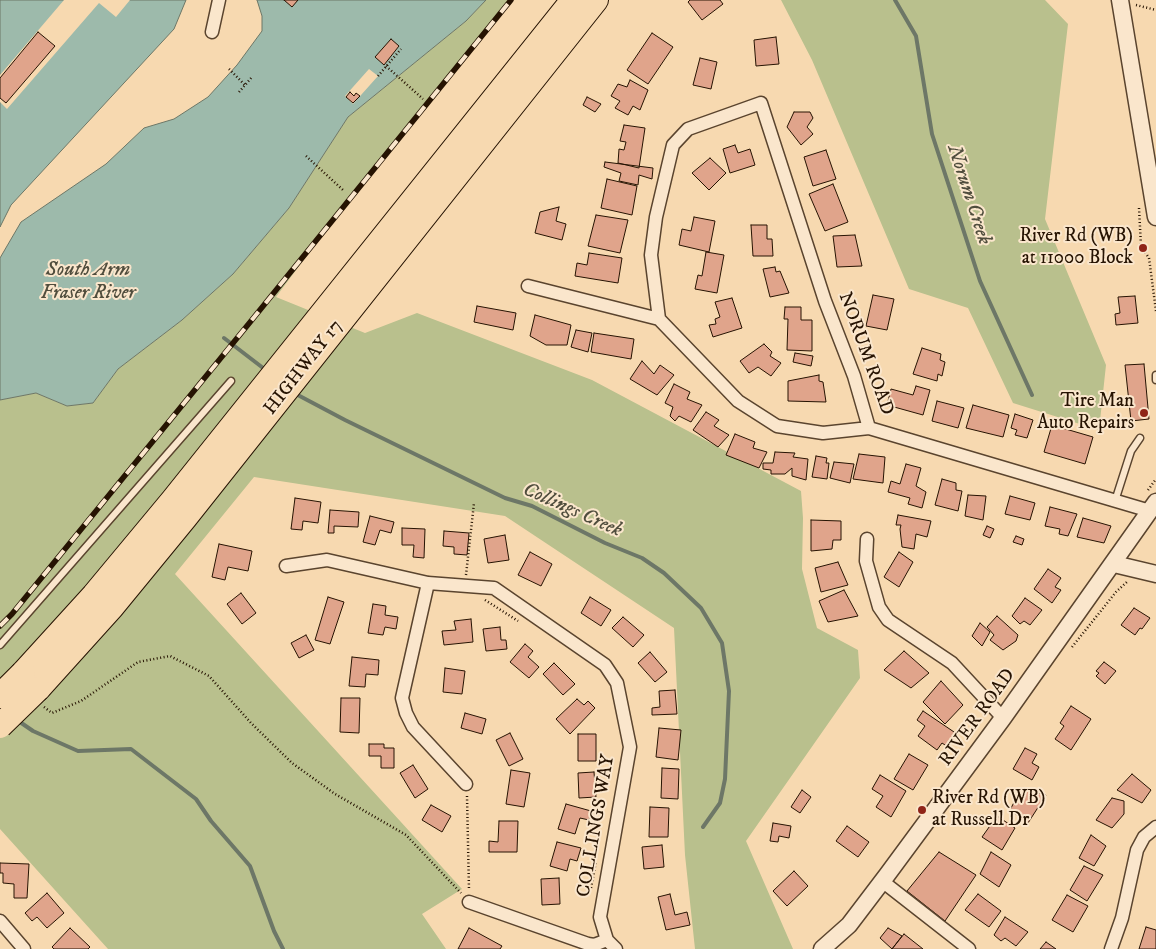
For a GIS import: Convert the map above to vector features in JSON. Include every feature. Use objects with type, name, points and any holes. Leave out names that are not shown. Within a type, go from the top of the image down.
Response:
[{"type":"highway","name":"HIGHWAY 17","points":[[0,726],[33,688],[112,607],[254,415],[573,0]]},
{"type":"highway","name":"HIGHWAY 17","points":[[310,343],[596,0]]},
{"type":"highway","name":"HIGHWAY 17","points":[[0,696],[33,688]]},
{"type":"street","points":[[212,32],[219,0]]},
{"type":"street","points":[[1121,1],[1156,217]]},
{"type":"street","name":"NORUM ROAD","points":[[659,319],[651,255],[656,217],[673,145],[688,129],[761,102],[825,301],[854,376],[869,428],[1115,501],[1150,503]]},
{"type":"street","points":[[528,286],[659,319],[738,401],[777,426],[823,433],[869,428]]},
{"type":"street","name":"RIVER ROAD","points":[[822,949],[850,925],[1003,718],[1114,564],[1150,503]]},
{"type":"street","points":[[867,539],[866,561],[879,607],[888,620],[952,663],[1003,718]]},
{"type":"street","name":"COLLINGS WAY","points":[[286,566],[327,560],[428,583],[465,584],[494,588],[605,664],[617,683],[630,747],[603,891],[600,917],[607,940],[616,949]]},
{"type":"street","points":[[1114,564],[1156,574]]},
{"type":"street","points":[[428,583],[402,698],[406,714],[413,726],[466,784]]},
{"type":"street","points":[[1111,949],[1122,918],[1137,850],[1144,837],[1156,828]]},
{"type":"street","points":[[882,881],[969,949]]},
{"type":"street","points":[[469,902],[588,944],[594,945],[607,940]]},
{"type":"street","points":[[0,921],[24,949]]},
{"type":"lane","points":[[0,645],[231,381]]},
{"type":"lane","points":[[1115,501],[1131,451],[1140,438]]},
{"type":"path","points":[[1121,1],[1156,10]]},
{"type":"path","points":[[378,76],[401,49]]},
{"type":"path","points":[[386,66],[423,100]]},
{"type":"path","points":[[229,69],[245,85]]},
{"type":"path","points":[[239,92],[252,76]]},
{"type":"path","points":[[306,156],[343,190]]},
{"type":"path","points":[[1150,503],[1156,479]]},
{"type":"path","points":[[465,584],[474,503]]},
{"type":"path","points":[[1070,650],[1116,592],[1132,579]]},
{"type":"path","points":[[480,599],[487,601],[524,625]]},
{"type":"path","points":[[33,688],[52,713],[81,701],[138,662],[170,656],[209,676],[251,723],[292,763],[335,794],[406,835],[459,890]]},
{"type":"path","points":[[466,784],[469,902]]},
{"type":"path","points":[[591,890],[598,855]]},
{"type":"green space","points":[[486,0],[509,0],[366,176],[276,297],[365,333],[417,313],[592,380],[801,491],[803,518],[802,569],[817,628],[858,650],[860,678],[746,841],[793,949],[695,949],[685,855],[674,628],[505,516],[254,477],[175,574],[462,889],[422,914],[446,949],[108,949],[0,829],[0,400],[36,393],[67,406],[93,403],[118,369],[182,320],[233,274],[289,208],[348,117],[466,21]]},
{"type":"green space","points":[[781,0],[1045,0],[1068,24],[1045,219],[1106,365],[1099,430],[1013,403],[968,308],[909,289],[812,60]]},
{"type":"water","name":"South Arm Fraser River","points":[[0,0],[186,0],[174,29],[11,205],[0,227]]},
{"type":"water","name":"South Arm Fraser River","points":[[257,0],[486,0],[466,21],[348,117],[289,208],[233,274],[182,320],[118,369],[93,403],[67,406],[36,393],[0,400],[0,258],[21,222],[106,164],[144,128],[174,119],[208,97],[237,65],[262,31],[262,16]]},
{"type":"pier","points":[[64,0],[130,0],[116,17],[99,3],[7,109],[0,102],[0,75]]},
{"type":"pier","points":[[369,69],[378,76],[353,104],[345,96]]},
{"type":"building","points":[[284,0],[298,0],[292,7]]},
{"type":"building","points":[[690,0],[720,0],[723,4],[702,20],[688,2]]},
{"type":"building","points":[[38,32],[55,46],[6,103],[0,98],[0,78]]},
{"type":"building","points":[[652,33],[673,47],[648,84],[627,70]]},
{"type":"building","points":[[776,37],[779,64],[756,66],[754,40]]},
{"type":"building","points":[[391,39],[399,46],[384,65],[375,57]]},
{"type":"building","points":[[700,58],[717,62],[711,89],[693,85]]},
{"type":"building","points":[[630,80],[648,90],[640,110],[633,106],[628,115],[615,108],[620,101],[611,96],[618,84],[627,87]]},
{"type":"building","points":[[350,92],[354,96],[356,93],[360,96],[353,103],[346,97]]},
{"type":"building","points":[[587,97],[601,104],[595,112],[583,105]]},
{"type":"building","points":[[794,112],[810,112],[813,118],[807,127],[813,134],[801,145],[787,127]]},
{"type":"building","points":[[624,125],[645,128],[639,168],[618,163],[619,149],[624,150],[626,142],[620,141]]},
{"type":"building","points":[[735,145],[738,153],[750,149],[755,165],[730,173],[723,149]]},
{"type":"building","points":[[826,150],[836,179],[813,186],[804,157]]},
{"type":"building","points":[[710,158],[726,173],[709,190],[692,173]]},
{"type":"building","points":[[605,162],[653,168],[652,179],[639,175],[638,185],[619,181],[621,173],[604,167]]},
{"type":"building","points":[[607,179],[637,186],[632,215],[601,208]]},
{"type":"building","points":[[833,184],[848,222],[825,231],[809,194]]},
{"type":"building","points":[[559,207],[556,221],[566,224],[562,240],[535,233],[540,212]]},
{"type":"building","points":[[596,215],[628,220],[620,253],[588,246]]},
{"type":"building","points":[[694,217],[715,221],[709,252],[679,245],[682,229],[691,231]]},
{"type":"building","points":[[751,225],[767,225],[767,239],[772,239],[773,256],[753,256]]},
{"type":"building","points":[[855,235],[862,266],[837,267],[833,236]]},
{"type":"building","points":[[706,252],[724,255],[717,293],[695,289],[698,275],[702,276]]},
{"type":"building","points":[[589,253],[622,258],[618,283],[575,276],[577,263],[587,265]]},
{"type":"building","points":[[775,267],[776,272],[780,271],[789,293],[770,297],[763,269]]},
{"type":"building","points":[[873,295],[894,299],[887,330],[866,326]]},
{"type":"building","points":[[1135,296],[1138,323],[1116,325],[1115,314],[1120,313],[1118,297]]},
{"type":"building","points":[[732,298],[742,328],[713,337],[709,325],[716,324],[715,319],[720,317],[715,302]]},
{"type":"building","points":[[477,306],[516,313],[513,330],[474,322]]},
{"type":"building","points":[[785,307],[801,307],[801,320],[812,320],[812,351],[787,350],[788,319],[784,319]]},
{"type":"building","points":[[535,315],[571,325],[567,345],[546,345],[530,336]]},
{"type":"building","points":[[576,330],[592,333],[588,352],[571,347]]},
{"type":"building","points":[[594,333],[634,339],[631,359],[591,352]]},
{"type":"building","points":[[764,344],[772,352],[770,356],[781,363],[771,376],[758,367],[749,373],[740,361]]},
{"type":"building","points":[[922,348],[941,354],[940,360],[945,362],[942,376],[938,374],[937,381],[913,374]]},
{"type":"building","points":[[795,353],[813,356],[811,366],[793,362]]},
{"type":"building","points":[[642,361],[654,374],[660,365],[674,375],[657,395],[630,379]]},
{"type":"building","points":[[1144,364],[1149,419],[1131,421],[1125,365]]},
{"type":"building","points":[[819,375],[819,381],[823,382],[826,402],[788,401],[788,381]]},
{"type":"building","points":[[674,384],[690,392],[687,399],[702,405],[691,422],[679,416],[675,421],[670,416],[673,407],[665,403]]},
{"type":"building","points":[[916,386],[930,390],[923,415],[887,405],[891,389],[913,395]]},
{"type":"building","points":[[937,401],[964,408],[958,428],[932,421]]},
{"type":"building","points":[[973,405],[1009,415],[1003,437],[966,428]]},
{"type":"building","points":[[706,412],[719,420],[714,426],[729,435],[718,447],[693,430]]},
{"type":"building","points":[[1015,414],[1033,420],[1027,438],[1015,435],[1017,430],[1011,428]]},
{"type":"building","points":[[1052,425],[1093,437],[1085,464],[1044,452]]},
{"type":"building","points":[[735,434],[755,442],[753,448],[767,452],[759,468],[726,455]]},
{"type":"building","points":[[775,452],[795,453],[793,457],[808,459],[806,480],[792,476],[792,468],[785,474],[771,474],[771,470],[763,469],[763,463],[773,463]]},
{"type":"building","points":[[859,454],[885,457],[883,483],[853,479]]},
{"type":"building","points":[[816,456],[827,458],[826,463],[829,463],[827,479],[812,477]]},
{"type":"building","points":[[834,462],[854,464],[850,483],[830,478]]},
{"type":"building","points":[[906,464],[921,468],[916,486],[926,492],[922,508],[908,504],[910,498],[888,492],[891,481],[900,484]]},
{"type":"building","points":[[942,479],[956,483],[956,490],[962,491],[958,511],[935,505]]},
{"type":"building","points":[[968,495],[986,496],[983,520],[965,516]]},
{"type":"building","points":[[1010,496],[1035,503],[1030,520],[1005,514]]},
{"type":"building","points":[[295,498],[321,502],[318,523],[303,521],[302,530],[291,529]]},
{"type":"building","points":[[1050,507],[1077,514],[1068,536],[1059,534],[1060,529],[1045,526]]},
{"type":"building","points":[[330,510],[359,512],[358,527],[334,526],[334,533],[328,533]]},
{"type":"building","points":[[898,515],[931,521],[927,537],[916,534],[914,549],[902,547],[901,525],[896,525]]},
{"type":"building","points":[[370,516],[394,522],[391,533],[380,530],[375,545],[363,542]]},
{"type":"building","points":[[1083,518],[1111,526],[1104,543],[1077,537]]},
{"type":"building","points":[[811,520],[841,521],[841,540],[833,540],[832,549],[811,551]]},
{"type":"building","points":[[987,526],[994,529],[990,538],[983,535]]},
{"type":"building","points":[[402,528],[425,529],[424,558],[413,557],[414,545],[402,545]]},
{"type":"building","points":[[444,531],[469,533],[467,555],[454,554],[454,547],[443,546]]},
{"type":"building","points":[[505,535],[509,560],[488,563],[484,539]]},
{"type":"building","points":[[1016,536],[1024,539],[1022,545],[1013,542]]},
{"type":"building","points":[[219,544],[252,551],[248,571],[228,567],[225,580],[212,577]]},
{"type":"building","points":[[530,552],[552,564],[541,586],[518,575]]},
{"type":"building","points":[[899,552],[913,562],[899,587],[884,577]]},
{"type":"building","points":[[838,562],[848,585],[821,592],[815,568]]},
{"type":"building","points":[[1048,569],[1061,578],[1055,587],[1061,590],[1052,603],[1034,589]]},
{"type":"building","points":[[844,590],[858,616],[828,622],[819,601]]},
{"type":"building","points":[[241,593],[256,613],[242,624],[227,604]]},
{"type":"building","points":[[328,597],[344,602],[330,644],[315,640]]},
{"type":"building","points":[[590,597],[611,610],[601,626],[581,613]]},
{"type":"building","points":[[1025,598],[1042,610],[1030,625],[1024,621],[1020,624],[1012,616]]},
{"type":"building","points":[[373,604],[386,606],[385,615],[398,617],[396,629],[385,627],[383,635],[368,633]]},
{"type":"building","points":[[1134,608],[1150,618],[1135,635],[1121,625]]},
{"type":"building","points":[[997,616],[1018,635],[1016,641],[1003,650],[990,640],[994,635],[987,627]]},
{"type":"building","points":[[623,617],[644,635],[633,647],[612,628]]},
{"type":"building","points":[[471,619],[473,642],[444,645],[442,631],[456,630],[454,621]]},
{"type":"building","points":[[980,623],[990,632],[982,646],[972,636]]},
{"type":"building","points":[[500,627],[501,640],[506,640],[507,649],[486,651],[483,629]]},
{"type":"building","points":[[306,635],[314,650],[299,658],[291,643]]},
{"type":"building","points":[[525,644],[533,651],[528,657],[539,667],[529,678],[510,662]]},
{"type":"building","points":[[904,651],[929,673],[911,688],[884,670]]},
{"type":"building","points":[[650,652],[667,672],[655,682],[638,663]]},
{"type":"building","points":[[352,657],[379,660],[378,675],[366,674],[365,687],[349,686]]},
{"type":"building","points":[[1104,662],[1116,671],[1105,684],[1096,676],[1099,673],[1096,671]]},
{"type":"building","points":[[554,663],[575,684],[563,695],[543,674]]},
{"type":"building","points":[[445,668],[465,671],[462,694],[443,692]]},
{"type":"building","points":[[941,681],[963,705],[945,724],[923,702]]},
{"type":"building","points":[[675,690],[677,714],[652,715],[652,708],[660,707],[659,691]]},
{"type":"building","points":[[341,698],[360,698],[359,733],[340,732]]},
{"type":"building","points":[[577,699],[584,705],[588,701],[595,708],[570,734],[556,719]]},
{"type":"building","points":[[1071,706],[1091,719],[1071,750],[1055,739],[1064,726],[1060,723]]},
{"type":"building","points":[[923,711],[957,734],[948,747],[942,743],[937,750],[918,736],[925,726],[917,720]]},
{"type":"building","points":[[465,713],[486,719],[482,734],[461,728]]},
{"type":"building","points":[[659,728],[681,730],[678,760],[656,757]]},
{"type":"building","points":[[510,733],[523,759],[509,766],[496,740]]},
{"type":"building","points":[[578,734],[596,734],[596,761],[578,761]]},
{"type":"building","points":[[369,744],[384,744],[384,748],[394,748],[394,768],[381,768],[381,756],[369,756]]},
{"type":"building","points":[[1025,748],[1037,754],[1032,763],[1039,767],[1032,780],[1013,769]]},
{"type":"building","points":[[909,754],[928,765],[913,790],[894,779]]},
{"type":"building","points":[[413,765],[428,789],[415,798],[400,773]]},
{"type":"building","points":[[662,768],[679,769],[678,799],[661,798]]},
{"type":"building","points":[[511,770],[530,773],[524,807],[506,804]]},
{"type":"building","points":[[594,772],[596,797],[579,798],[578,773]]},
{"type":"building","points":[[1132,774],[1151,790],[1142,803],[1117,790]]},
{"type":"building","points":[[880,775],[906,791],[891,817],[876,807],[883,796],[872,789]]},
{"type":"building","points":[[1021,789],[1046,795],[1028,823],[1010,810]]},
{"type":"building","points":[[802,790],[811,797],[800,813],[791,807]]},
{"type":"building","points":[[1112,798],[1124,801],[1124,814],[1112,828],[1096,820]]},
{"type":"building","points":[[566,804],[591,811],[589,820],[580,818],[575,834],[558,829]]},
{"type":"building","points":[[431,805],[451,816],[442,832],[422,820]]},
{"type":"building","points":[[650,807],[669,808],[668,837],[649,837]]},
{"type":"building","points":[[997,816],[1015,828],[1002,850],[982,837]]},
{"type":"building","points":[[499,821],[518,821],[517,852],[489,852],[489,841],[498,842]]},
{"type":"building","points":[[773,823],[791,826],[789,838],[779,836],[778,842],[770,841]]},
{"type":"building","points":[[847,826],[869,842],[858,857],[836,841]]},
{"type":"building","points":[[1091,835],[1106,846],[1094,866],[1079,858]]},
{"type":"building","points":[[557,842],[581,848],[577,861],[570,859],[567,871],[550,866]]},
{"type":"building","points":[[662,845],[664,867],[644,869],[642,847]]},
{"type":"building","points":[[939,852],[976,875],[945,921],[907,891]]},
{"type":"building","points":[[991,852],[1011,865],[999,887],[980,874]]},
{"type":"building","points":[[0,863],[29,864],[27,898],[14,898],[14,884],[3,883]]},
{"type":"building","points":[[1084,866],[1103,875],[1087,901],[1070,890]]},
{"type":"building","points":[[794,871],[808,886],[787,906],[773,891]]},
{"type":"building","points":[[559,878],[560,904],[542,905],[541,879]]},
{"type":"building","points":[[47,893],[64,913],[47,928],[37,917],[32,921],[25,913]]},
{"type":"building","points":[[670,894],[675,915],[687,912],[690,925],[666,930],[658,897]]},
{"type":"building","points":[[978,894],[1001,911],[989,927],[965,910]]},
{"type":"building","points":[[1067,895],[1088,906],[1073,932],[1052,920]]},
{"type":"building","points":[[1005,917],[1028,932],[1016,946],[1005,938],[1001,941],[994,935]]},
{"type":"building","points":[[1146,927],[1156,930],[1156,949],[1139,949]]},
{"type":"building","points":[[70,928],[90,947],[88,949],[54,949],[52,947]]},
{"type":"building","points":[[469,928],[502,946],[500,949],[458,949]]},
{"type":"building","points":[[888,928],[902,936],[892,949],[880,938]]},
{"type":"building","points":[[904,934],[923,949],[892,949]]},
{"type":"building","points":[[1046,942],[1056,949],[1040,949]]},
{"type":"waterway","name":"Norum Creek","points":[[895,0],[916,36],[932,134],[980,281],[1032,395]]},
{"type":"waterway","name":"Collings Creek","points":[[224,338],[267,371]]},
{"type":"waterway","name":"Collings Creek","points":[[294,393],[505,498],[532,506],[605,543],[642,558],[664,573],[701,608],[722,643],[729,691],[725,779],[720,803],[703,827]]},
{"type":"waterway","points":[[17,720],[33,731],[78,751],[131,749],[196,799],[211,821],[250,866],[274,931],[283,949]]},
{"type":"railway","points":[[0,626],[12,614],[511,0]]},
{"type":"place","name":"River Rd (WB) at 11000 Block","points":[[1143,248]]},
{"type":"place","name":"Tire Man Auto Repairs","points":[[1144,413]]},
{"type":"place","name":"River Rd (WB) at Russell Dr","points":[[922,810]]}]
